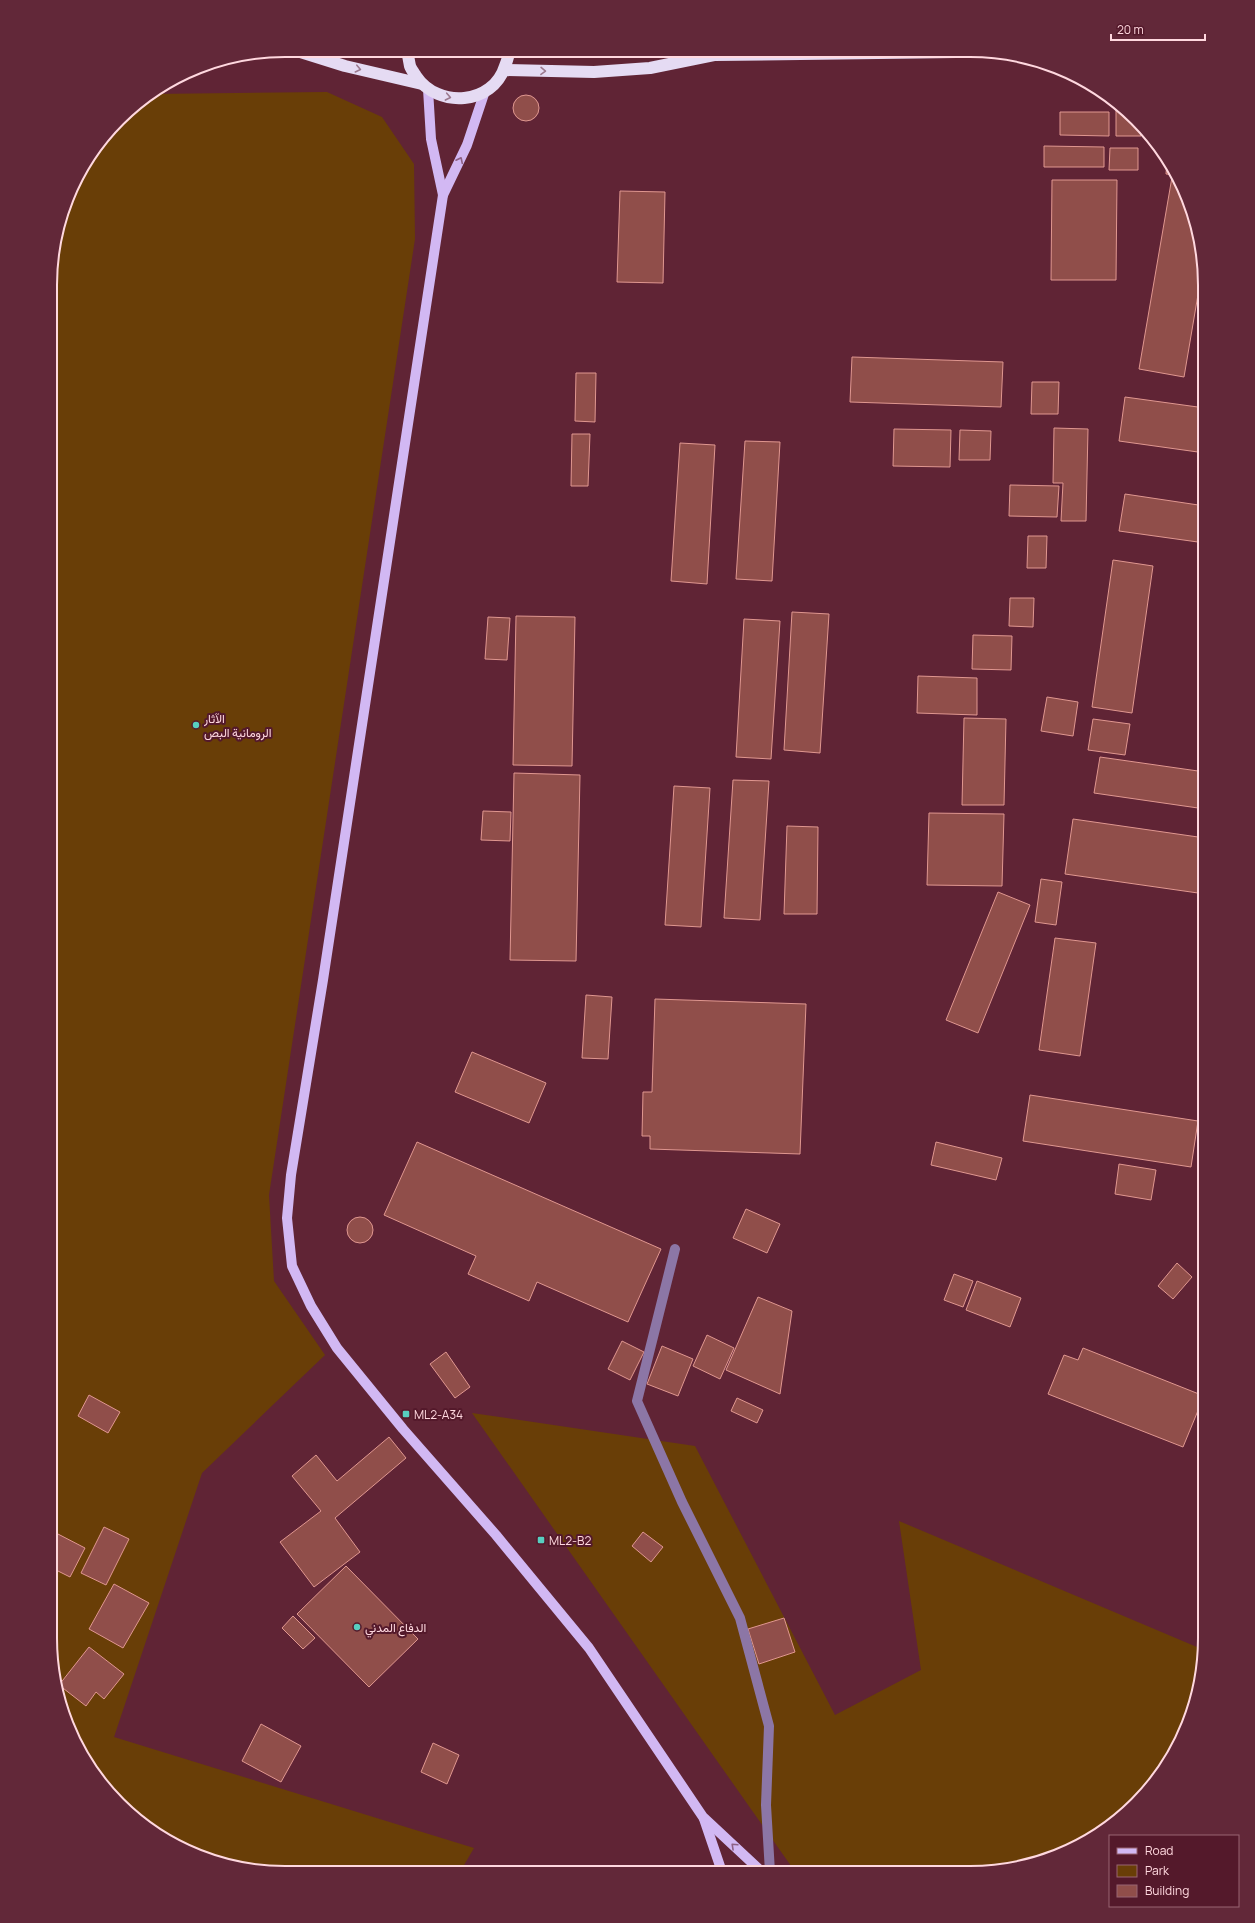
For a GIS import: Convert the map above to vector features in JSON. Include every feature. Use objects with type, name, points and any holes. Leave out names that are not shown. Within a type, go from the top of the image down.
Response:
[{"type":"highway","points":[[316,57],[345,66],[425,86],[446,98],[466,99],[485,91],[496,82],[504,70],[507,57]]},
{"type":"highway","points":[[408,57],[410,67],[425,86]]},
{"type":"highway","points":[[504,70],[594,72],[650,68],[704,57]]},
{"type":"main road","points":[[425,86],[431,139],[443,195]]},
{"type":"main road","points":[[485,91],[467,145],[443,195],[324,973],[291,1175],[288,1218],[292,1266],[311,1306],[337,1348],[403,1429],[496,1535],[589,1648],[703,1817],[756,1866]]},
{"type":"main road","points":[[703,1817],[720,1866]]},
{"type":"lane","points":[[674,1249],[637,1401],[682,1502],[740,1618],[769,1726],[766,1806],[770,1866]]},
{"type":"green space","name":"الآثار الرومانية البص","points":[[327,92],[382,117],[414,164],[415,239],[269,1195],[274,1281],[325,1355],[202,1473],[114,1737],[474,1848],[464,1866],[270,1866],[241,1862],[198,1849],[158,1828],[146,1819],[124,1799],[104,1777],[95,1765],[74,1725],[61,1682],[57,1653],[57,270],[61,241],[69,212],[74,198],[95,158],[124,124],[146,104],[160,94]]},
{"type":"green space","points":[[472,1413],[695,1446],[835,1715],[921,1670],[899,1521],[1198,1647],[1194,1682],[1186,1711],[1181,1725],[1160,1765],[1131,1799],[1109,1819],[1097,1828],[1071,1842],[1057,1849],[1029,1858],[1014,1862],[985,1866],[791,1866]]},
{"type":"building","points":[[526,95],[535,99],[539,108],[535,117],[526,121],[517,117],[513,108],[517,99]]},
{"type":"building","points":[[1116,110],[1131,124],[1141,136],[1116,136]]},
{"type":"building","points":[[1060,112],[1109,112],[1109,136],[1060,135]]},
{"type":"building","points":[[1044,146],[1104,147],[1104,167],[1044,167]]},
{"type":"building","points":[[1110,148],[1138,148],[1138,170],[1109,170]]},
{"type":"building","points":[[1172,179],[1186,212],[1194,241],[1198,270],[1198,295],[1184,377],[1139,369]]},
{"type":"building","points":[[1052,180],[1117,180],[1116,280],[1051,280]]},
{"type":"building","points":[[620,191],[665,192],[663,283],[617,282]]},
{"type":"building","points":[[852,357],[1003,362],[1001,407],[850,402]]},
{"type":"building","points":[[576,373],[596,373],[595,422],[575,421]]},
{"type":"building","points":[[1032,382],[1059,382],[1058,414],[1031,414]]},
{"type":"building","points":[[1125,397],[1198,407],[1198,452],[1119,441]]},
{"type":"building","points":[[1054,428],[1088,429],[1086,521],[1061,521],[1063,483],[1053,483]]},
{"type":"building","points":[[894,429],[951,430],[950,467],[893,466]]},
{"type":"building","points":[[960,430],[991,431],[990,460],[959,460]]},
{"type":"building","points":[[572,434],[590,434],[588,486],[571,486]]},
{"type":"building","points":[[745,441],[780,442],[772,581],[736,579]]},
{"type":"building","points":[[680,443],[715,445],[707,584],[671,581]]},
{"type":"building","points":[[1010,485],[1059,486],[1057,517],[1009,516]]},
{"type":"building","points":[[1125,494],[1198,505],[1198,542],[1119,531]]},
{"type":"building","points":[[1028,536],[1047,536],[1046,568],[1027,568]]},
{"type":"building","points":[[1113,560],[1153,566],[1132,713],[1092,707]]},
{"type":"building","points":[[1010,598],[1034,598],[1033,627],[1009,626]]},
{"type":"building","points":[[792,612],[829,614],[820,753],[784,750]]},
{"type":"building","points":[[516,616],[575,617],[572,766],[513,765]]},
{"type":"building","points":[[488,617],[510,618],[507,660],[485,659]]},
{"type":"building","points":[[744,619],[780,621],[771,759],[736,757]]},
{"type":"building","points":[[973,635],[1012,636],[1011,670],[972,669]]},
{"type":"building","points":[[918,676],[977,678],[977,715],[917,713]]},
{"type":"building","points":[[1047,697],[1078,702],[1073,736],[1041,731]]},
{"type":"building","points":[[964,718],[1006,719],[1004,805],[962,805]]},
{"type":"building","points":[[1093,719],[1130,724],[1125,755],[1088,750]]},
{"type":"building","points":[[1100,757],[1198,771],[1198,808],[1094,793]]},
{"type":"building","points":[[514,773],[580,775],[576,961],[510,960]]},
{"type":"building","points":[[733,780],[769,781],[760,920],[724,918]]},
{"type":"building","points":[[674,786],[710,788],[701,927],[665,925]]},
{"type":"building","points":[[483,811],[511,812],[510,841],[481,840]]},
{"type":"building","points":[[929,813],[1004,814],[1002,886],[927,885]]},
{"type":"building","points":[[1073,819],[1198,837],[1198,893],[1065,874]]},
{"type":"building","points":[[787,826],[818,827],[817,914],[784,914]]},
{"type":"building","points":[[1041,879],[1062,882],[1056,925],[1035,922]]},
{"type":"building","points":[[998,892],[1030,905],[978,1033],[946,1020]]},
{"type":"building","points":[[1055,938],[1096,943],[1080,1056],[1039,1050]]},
{"type":"building","points":[[586,995],[612,997],[608,1059],[582,1058]]},
{"type":"building","points":[[655,999],[806,1004],[800,1154],[650,1149],[650,1136],[642,1136],[643,1092],[652,1092]]},
{"type":"building","points":[[472,1052],[546,1083],[529,1123],[455,1092]]},
{"type":"building","points":[[1030,1095],[1198,1121],[1191,1167],[1023,1141]]},
{"type":"building","points":[[417,1142],[661,1249],[628,1322],[537,1282],[529,1301],[468,1274],[476,1256],[384,1215]]},
{"type":"building","points":[[936,1142],[1002,1158],[996,1180],[931,1165]]},
{"type":"building","points":[[1119,1164],[1156,1170],[1151,1200],[1115,1194]]},
{"type":"building","points":[[746,1209],[780,1224],[767,1253],[733,1238]]},
{"type":"building","points":[[360,1217],[369,1221],[373,1230],[369,1239],[360,1243],[351,1239],[347,1230],[351,1221]]},
{"type":"building","points":[[1177,1263],[1192,1277],[1173,1299],[1158,1286]]},
{"type":"building","points":[[954,1274],[973,1281],[963,1307],[944,1300]]},
{"type":"building","points":[[977,1281],[1021,1298],[1010,1327],[966,1310]]},
{"type":"building","points":[[758,1297],[792,1311],[780,1394],[726,1370]]},
{"type":"building","points":[[707,1335],[734,1348],[720,1379],[693,1366]]},
{"type":"building","points":[[622,1341],[644,1352],[630,1380],[608,1369]]},
{"type":"building","points":[[662,1346],[693,1359],[678,1396],[647,1384]]},
{"type":"building","points":[[1083,1348],[1198,1394],[1198,1411],[1183,1447],[1048,1394],[1064,1355],[1078,1360]]},
{"type":"building","points":[[446,1352],[470,1387],[455,1398],[430,1364]]},
{"type":"building","points":[[89,1395],[120,1412],[108,1433],[78,1416]]},
{"type":"building","points":[[737,1398],[763,1410],[757,1423],[731,1411]]},
{"type":"building","points":[[389,1437],[406,1458],[335,1518],[360,1552],[314,1587],[280,1542],[321,1511],[292,1476],[316,1455],[337,1481]]},
{"type":"building","points":[[104,1527],[129,1539],[106,1585],[81,1573]]},
{"type":"building","points":[[643,1532],[663,1547],[651,1562],[632,1546]]},
{"type":"building","points":[[57,1534],[85,1548],[70,1577],[57,1570]]},
{"type":"building","name":"الدفاع المدني","points":[[346,1566],[418,1639],[369,1687],[297,1614]]},
{"type":"building","points":[[114,1584],[149,1603],[123,1648],[89,1629]]},
{"type":"building","points":[[293,1616],[315,1638],[303,1649],[282,1628]]},
{"type":"building","points":[[784,1618],[795,1652],[759,1664],[748,1629]]},
{"type":"building","points":[[89,1647],[124,1674],[104,1699],[96,1692],[86,1706],[63,1688],[61,1682]]},
{"type":"building","points":[[261,1724],[301,1746],[281,1782],[242,1761]]},
{"type":"building","points":[[433,1743],[459,1755],[447,1784],[421,1772]]},
{"type":"place","name":"الآثار الرومانية البص","points":[[196,725]]},
{"type":"place","name":"ML2-A34","points":[[406,1414]]},
{"type":"place","name":"ML2-B2","points":[[541,1540]]},
{"type":"place","name":"الدفاع المدني","points":[[357,1627]]}]
